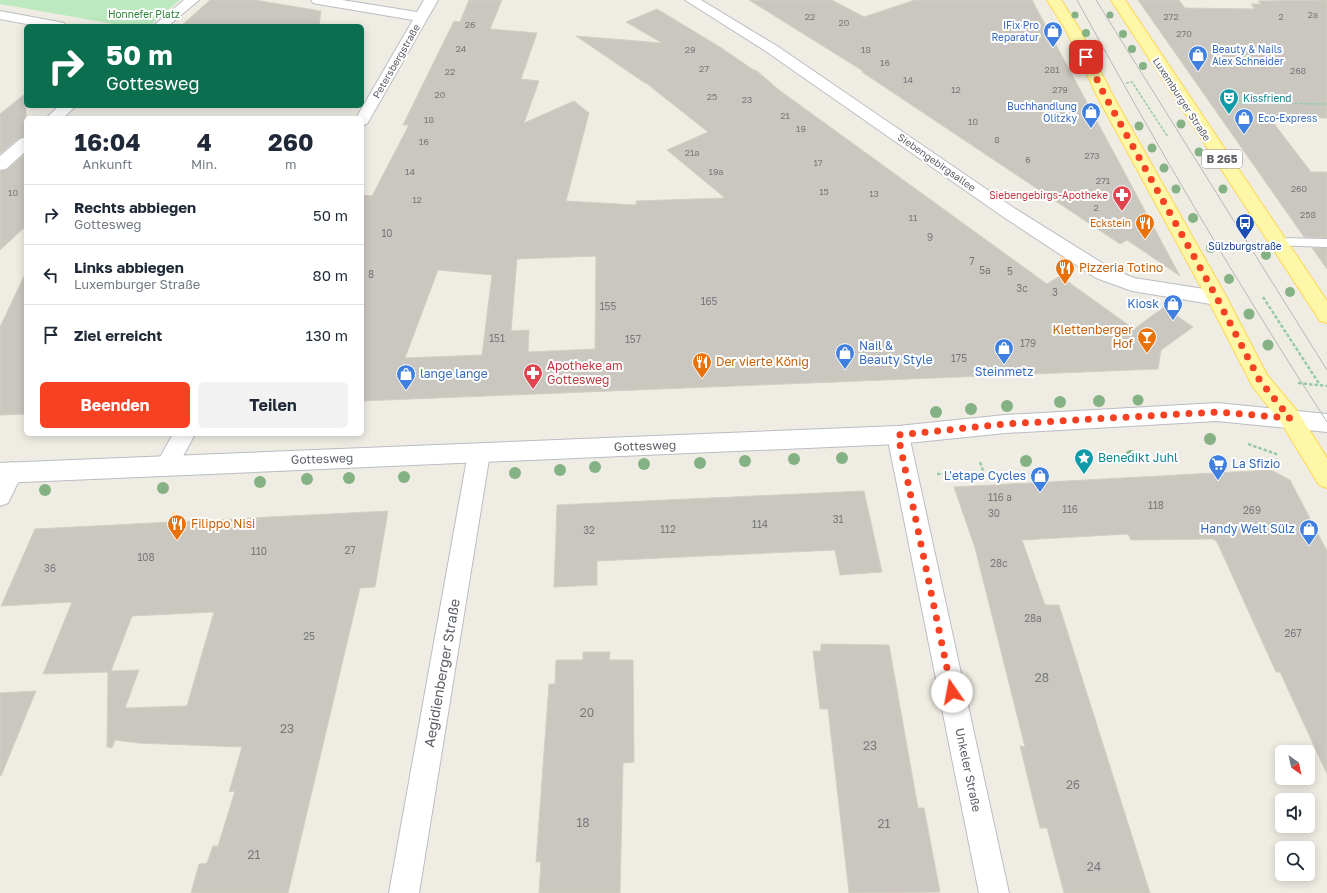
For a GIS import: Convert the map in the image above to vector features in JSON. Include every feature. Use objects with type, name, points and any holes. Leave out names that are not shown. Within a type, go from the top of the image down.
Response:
[{"type":"main road","points":[[1054,0],[1073,30],[1105,96],[1217,298],[1260,381],[1290,418],[1327,478]]},
{"type":"main road","name":"Luxemburger Straße","points":[[1118,0],[1327,316]]},
{"type":"street","points":[[162,24],[192,0]]},
{"type":"street","points":[[318,0],[421,17]]},
{"type":"street","name":"Petersbergstraße","points":[[364,117],[431,0]]},
{"type":"street","name":"Siebengebirgsallee","points":[[692,0],[772,49],[1008,212],[1104,273],[1132,284],[1217,298]]},
{"type":"street","points":[[0,15],[48,24]]},
{"type":"street","points":[[56,116],[66,108]]},
{"type":"street","points":[[0,165],[24,144]]},
{"type":"street","name":"Gottesweg","points":[[6,473],[898,435],[1005,424],[1217,412],[1290,418]]},
{"type":"street","points":[[1290,418],[1327,423]]},
{"type":"street","name":"Unkeler Straße","points":[[898,435],[994,893]]},
{"type":"street","points":[[166,466],[183,436]]},
{"type":"street","name":"Aegidienberger Straße","points":[[404,893],[479,453]]},
{"type":"street","points":[[0,496],[6,473]]},
{"type":"lane","points":[[1277,242],[1327,243]]},
{"type":"path","points":[[1128,82],[1132,82],[1168,137]]},
{"type":"path","points":[[1138,91],[1145,91]]},
{"type":"path","points":[[1268,103],[1327,104]]},
{"type":"path","points":[[1263,297],[1320,386]]},
{"type":"path","points":[[1294,383],[1327,386]]},
{"type":"path","points":[[1244,443],[1287,458]]},
{"type":"path","points":[[907,476],[984,473],[980,462]]},
{"type":"green space","name":"Honnefer Platz","points":[[0,0],[180,0],[151,24],[114,24],[0,4]]},
{"type":"building","points":[[210,0],[255,0],[321,11],[319,24],[183,24]]},
{"type":"building","points":[[469,0],[502,0],[490,29],[537,33],[521,79],[539,81],[524,123],[574,101],[589,113],[566,201],[636,205],[636,201],[725,198],[667,150],[708,132],[646,83],[576,36],[662,43],[626,22],[657,9],[757,71],[779,90],[1047,284],[1060,276],[1134,329],[1164,307],[1193,327],[1161,350],[1158,369],[364,401],[364,195],[372,196],[409,125],[403,125],[454,21],[460,22]],"holes":[[[596,256],[595,349],[528,352],[529,330],[511,331],[517,259]],[[438,270],[492,275],[482,355],[405,358]]]},
{"type":"building","points":[[749,0],[832,0],[864,17],[915,0],[1032,0],[1180,276],[1127,240],[1120,244],[862,72],[863,71]]},
{"type":"building","points":[[1138,0],[1179,0],[1185,8],[1255,9],[1251,4],[1261,4],[1258,1],[1327,0],[1327,118],[1269,117],[1311,172],[1327,172],[1327,238],[1304,237]]},
{"type":"building","points":[[24,95],[24,108],[26,108],[26,116],[24,116],[24,137],[19,138],[0,154],[0,114]]},
{"type":"building","points":[[24,155],[24,228],[0,250],[0,171],[7,170]]},
{"type":"building","points":[[1312,248],[1327,248],[1327,269]]},
{"type":"building","points":[[24,276],[24,414],[0,415],[0,327]]},
{"type":"building","points":[[1271,470],[1290,480],[1327,551],[1327,774],[1315,745],[1314,745],[1280,672],[1276,672],[1217,542],[1213,539],[1131,540],[1128,534],[1022,540],[1045,605],[1059,605],[1150,893],[1064,893],[1047,828],[1040,828],[1020,746],[1025,747],[975,548],[954,487]]},
{"type":"building","points":[[864,491],[882,572],[840,575],[835,550],[597,561],[597,585],[554,587],[557,505]]},
{"type":"building","points":[[388,511],[375,587],[360,588],[288,893],[191,893],[199,864],[207,863],[213,846],[218,846],[235,791],[229,792],[242,747],[138,743],[115,740],[112,748],[107,747],[108,672],[43,674],[72,602],[1,606],[35,529]],"holes":[[[214,612],[187,706],[125,708],[139,670],[111,671],[132,616]]]},
{"type":"building","points":[[821,644],[889,645],[918,808],[924,808],[940,892],[849,893],[828,709],[820,709],[813,651],[821,651]]},
{"type":"building","points":[[583,652],[610,652],[609,660],[633,660],[634,762],[623,763],[620,893],[539,893],[541,862],[536,862],[549,684],[555,684],[556,660],[583,660]]},
{"type":"building","points":[[36,691],[1,776],[0,776],[0,693]]},
{"type":"tram line","points":[[1077,0],[1136,107],[1229,266],[1327,422]]},
{"type":"tram line","points":[[1096,0],[1327,370]]},
{"type":"place","name":"IFix Pro Reparatur","points":[[1053,48]]},
{"type":"place","name":"Beauty & Nails Alex Schneider","points":[[1198,72]]},
{"type":"place","name":"Kissfriend","points":[[1229,115]]},
{"type":"place","name":"Buchhandlung Olitzky","points":[[1091,129]]},
{"type":"place","name":"Eco-Express","points":[[1244,135]]},
{"type":"place","name":"Siebengebirgs-Apotheke","points":[[1122,212]]},
{"type":"place","name":"Eckstein","points":[[1145,240]]},
{"type":"place","name":"Sülzburgstraße","points":[[1245,240]]},
{"type":"place","name":"Pizzeria Totino","points":[[1065,285]]},
{"type":"place","name":"Kiosk","points":[[1173,321]]},
{"type":"place","name":"Klettenberger Hof","points":[[1147,354]]},
{"type":"place","name":"Steinmetz","points":[[1004,365]]},
{"type":"place","name":"Nail & Beauty Style","points":[[845,370]]},
{"type":"place","name":"Der vierte König","points":[[702,379]]},
{"type":"place","name":"Apotheke am Gottesweg","points":[[533,390]]},
{"type":"place","name":"lange lange","points":[[406,391]]},
{"type":"place","name":"Benedikt Juhl","points":[[1084,475]]},
{"type":"place","name":"La Sfizio","points":[[1218,481]]},
{"type":"place","name":"L'etape Cycles","points":[[1040,493]]},
{"type":"place","name":"Filippo Nisi","points":[[177,541]]},
{"type":"place","name":"Handy Welt Sülz","points":[[1309,546]]},
{"type":"route","points":[[952,692],[898,435],[1005,424],[1217,412],[1290,418],[1260,381],[1217,298],[1105,96],[1086,57]]}]
